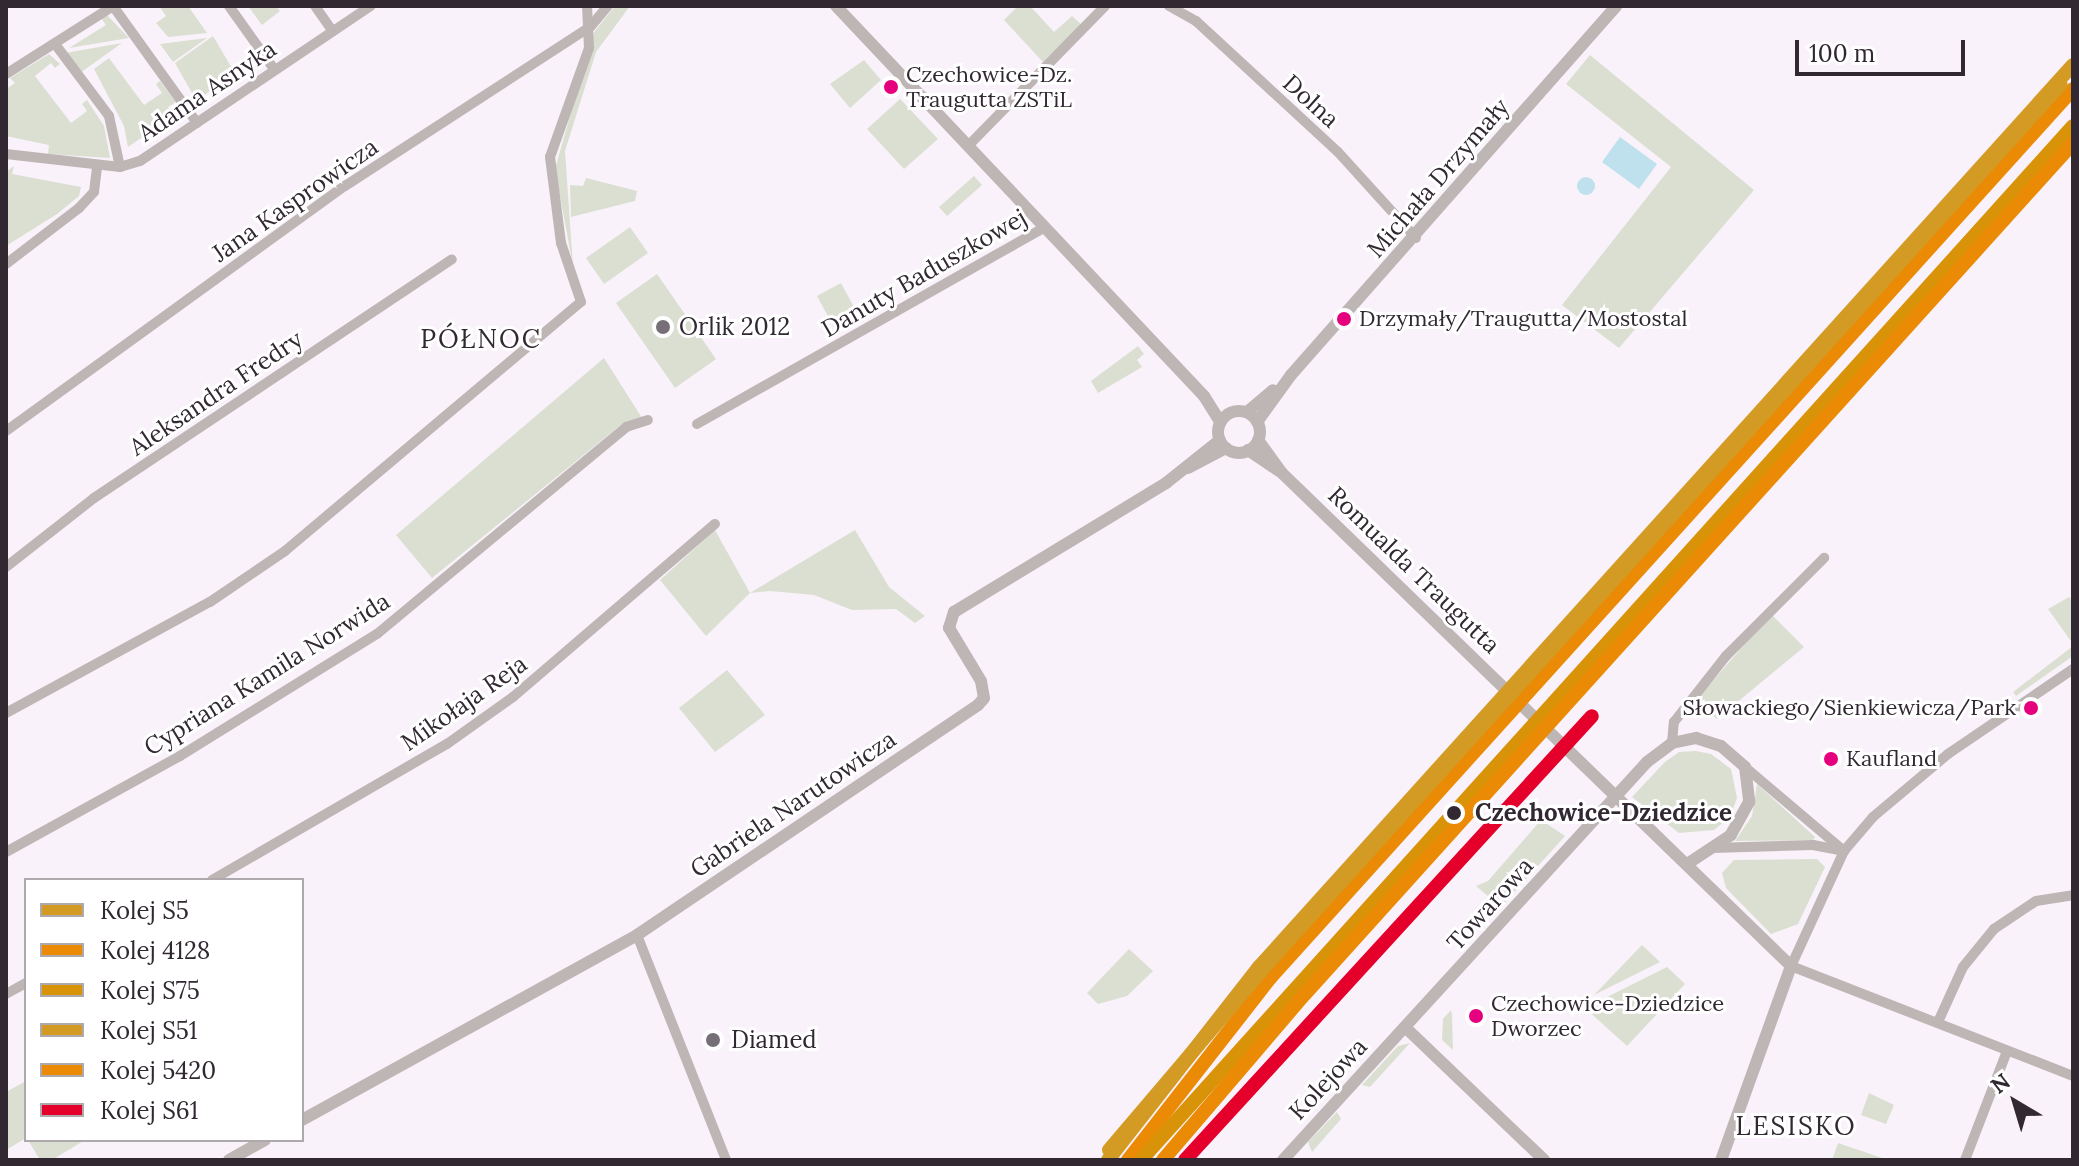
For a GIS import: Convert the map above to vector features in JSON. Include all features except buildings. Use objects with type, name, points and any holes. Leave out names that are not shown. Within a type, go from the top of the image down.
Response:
[{"type":"street","points":[[6,74],[113,6],[197,123]]},
{"type":"street","points":[[229,6],[274,69]]},
{"type":"street","points":[[315,6],[332,30]]},
{"type":"street","name":"Adama Asnyka","points":[[6,154],[97,166],[120,167],[140,161],[371,6]]},
{"type":"street","points":[[6,713],[210,602],[285,551],[581,302],[561,243],[550,157],[589,48],[591,26],[587,6]]},
{"type":"street","name":"Jana Kasprowicza","points":[[6,431],[345,186],[591,26],[608,6]]},
{"type":"street","points":[[836,6],[1204,396],[1220,422],[1223,444],[1248,450],[1282,473]]},
{"type":"street","points":[[968,146],[1105,6]]},
{"type":"street","name":"Dolna","points":[[1169,6],[1196,21],[1338,152],[1416,238]]},
{"type":"street","name":"Michała Drzymały","points":[[1291,375],[1416,238],[1616,6]]},
{"type":"street","points":[[55,44],[109,116],[120,167]]},
{"type":"street","points":[[6,264],[79,208],[94,192],[97,166]]},
{"type":"street","name":"Danuty Baduszkowej","points":[[697,424],[1045,227]]},
{"type":"street","name":"Aleksandra Fredry","points":[[6,567],[94,498],[452,259]]},
{"type":"street","points":[[1204,396],[1231,412],[1247,412],[1291,375]]},
{"type":"street","points":[[1282,473],[1258,440],[1257,422],[1291,375]]},
{"type":"street","points":[[1220,422],[1231,412]]},
{"type":"street","points":[[1247,412],[1257,422]]},
{"type":"street","name":"Cypriana Kamila Norwida","points":[[6,852],[180,756],[377,634],[626,427],[648,420]]},
{"type":"street","points":[[1248,450],[1258,440]]},
{"type":"street","name":"Gabriela Narutowicza","points":[[304,1119],[637,935],[978,705],[984,698],[981,681],[949,628],[954,612],[1223,444]]},
{"type":"street","name":"Romualda Traugutta","points":[[1282,473],[1791,966]]},
{"type":"street","name":"Mikołaja Reja","points":[[215,878],[447,744],[513,697],[715,524]]},
{"type":"street","points":[[1824,558],[1726,656],[1674,722],[1672,743],[1688,738],[1712,742],[1844,851]]},
{"type":"street","points":[[1721,1160],[1791,966],[1844,851],[1904,788],[2073,669]]},
{"type":"street","name":"Towarowa","points":[[1406,1028],[1653,755],[1672,743]]},
{"type":"street","points":[[1687,864],[1712,848],[1743,820],[1749,802],[1745,767]]},
{"type":"street","points":[[1712,848],[1813,845],[1844,851]]},
{"type":"street","points":[[1938,1022],[1963,967],[1994,929],[2036,901],[2073,895]]},
{"type":"street","points":[[637,935],[726,1160]]},
{"type":"street","points":[[1791,966],[2073,1076]]},
{"type":"street","points":[[6,994],[24,984]]},
{"type":"street","points":[[1406,1028],[1544,1160]]},
{"type":"street","name":"Kolejowa","points":[[1283,1160],[1406,1028]]},
{"type":"street","points":[[1965,1160],[2007,1051]]},
{"type":"street","points":[[229,1160],[261,1142]]},
{"type":"shaded area","points":[[159,6],[188,6],[207,33],[168,37],[156,23],[166,16]]},
{"type":"shaded area","points":[[248,6],[276,6],[280,11],[262,25]]},
{"type":"shaded area","points":[[615,6],[630,6],[596,52],[565,151],[573,266],[555,169],[594,32]]},
{"type":"shaded area","points":[[1018,6],[1030,6],[1054,32],[1072,16],[1082,25],[1043,62],[1004,20]]},
{"type":"shaded area","points":[[107,15],[129,38],[69,48],[106,25],[101,18]]},
{"type":"shaded area","points":[[213,36],[236,75],[196,100],[175,63]]},
{"type":"shaded area","points":[[207,38],[173,62],[160,44]]},
{"type":"shaded area","points":[[122,43],[80,73],[65,53]]},
{"type":"shaded area","points":[[49,54],[60,64],[55,68],[51,63],[35,76],[71,123],[87,111],[82,104],[87,100],[104,126],[110,158],[48,154],[49,145],[6,136],[6,89],[15,83],[10,78]]},
{"type":"shaded area","points":[[1590,55],[1754,190],[1619,348],[1562,305],[1671,167],[1566,84]]},
{"type":"shaded area","points":[[109,58],[144,105],[162,93],[156,84],[160,81],[176,102],[168,107],[174,115],[128,147],[124,126],[94,69]]},
{"type":"shaded area","points":[[864,60],[881,80],[850,108],[830,84]]},
{"type":"shaded area","points":[[900,99],[938,139],[904,169],[867,129]]},
{"type":"shaded area","points":[[14,166],[12,174],[81,187],[79,196],[57,214],[6,246],[6,172]]},
{"type":"shaded area","points":[[974,176],[982,185],[947,216],[939,207]]},
{"type":"shaded area","points":[[586,178],[637,191],[635,201],[571,217],[570,185],[583,186]]},
{"type":"shaded area","points":[[630,227],[648,253],[604,284],[586,258]]},
{"type":"shaded area","name":"Orlik 2012","points":[[657,274],[716,359],[675,388],[616,303]]},
{"type":"shaded area","points":[[841,283],[860,318],[836,331],[817,296]]},
{"type":"shaded area","points":[[1138,346],[1144,354],[1137,360],[1142,367],[1098,393],[1091,381]]},
{"type":"shaded area","points":[[604,358],[642,418],[623,423],[432,578],[396,535]]},
{"type":"shaded area","points":[[715,530],[750,593],[706,636],[660,580]]},
{"type":"shaded area","points":[[855,530],[889,587],[925,616],[915,623],[896,609],[852,610],[814,595],[770,591],[750,593]]},
{"type":"shaded area","points":[[2069,597],[2073,602],[2073,644],[2048,609]]},
{"type":"shaded area","points":[[1771,614],[1804,647],[1717,719],[1696,700]]},
{"type":"shaded area","points":[[2073,646],[2073,656],[2016,696],[2013,692]]},
{"type":"shaded area","points":[[727,670],[765,715],[715,752],[679,708]]},
{"type":"shaded area","points":[[1679,752],[1711,754],[1731,769],[1737,798],[1730,817],[1714,830],[1679,833],[1632,797],[1665,762]]},
{"type":"shaded area","points":[[1757,784],[1815,837],[1813,840],[1735,841],[1752,816]]},
{"type":"shaded area","points":[[1541,820],[1565,836],[1501,907],[1476,886],[1488,881]]},
{"type":"shaded area","points":[[1817,859],[1825,867],[1798,924],[1771,934],[1726,888],[1722,873],[1734,860]]},
{"type":"shaded area","points":[[1642,945],[1660,962],[1594,995]]},
{"type":"shaded area","points":[[1129,949],[1153,971],[1127,996],[1098,1004],[1087,993]]},
{"type":"shaded area","points":[[1667,967],[1685,984],[1627,1046],[1585,1008]]},
{"type":"shaded area","points":[[1451,1010],[1453,1050],[1442,1040],[1443,1019]]},
{"type":"shaded area","points":[[1410,1043],[1370,1087],[1362,1085],[1398,1046]]},
{"type":"shaded area","points":[[24,1082],[24,1139],[6,1150],[6,1092]]},
{"type":"shaded area","points":[[1869,1093],[1894,1105],[1886,1124],[1861,1115]]},
{"type":"shaded area","points":[[1337,1112],[1341,1119],[1312,1152],[1308,1142]]},
{"type":"shaded area","points":[[29,1142],[82,1142],[52,1160],[40,1160]]},
{"type":"shaded area","points":[[1838,1143],[1888,1160],[1832,1160]]},
{"type":"water","points":[[1620,137],[1657,164],[1639,189],[1602,162]]},
{"type":"water","points":[[1582,177],[1590,177],[1595,186],[1593,193],[1582,195],[1577,190],[1577,182]]},
{"type":"rail line","name":"S5","points":[[1108,1160],[1259,967],[2073,65]]},
{"type":"rail line","name":"S51","points":[[1109,1150],[1269,962],[2061,84]]},
{"type":"rail line","name":"4128","points":[[1128,1160],[1271,977],[2073,89]]},
{"type":"rail line","name":"S75","points":[[1141,1160],[2073,126]]},
{"type":"rail line","name":"5420","points":[[1163,1160],[1305,994],[2073,143]]},
{"type":"rail line","name":"S61","points":[[1185,1160],[1592,716]]},
{"type":"place","name":"Czechowice-Dz. Traugutta ZSTiL","points":[[891,87]]},
{"type":"place","name":"Drzymały/Traugutta/Mostostal","points":[[1344,319]]},
{"type":"place","name":"Orlik 2012","points":[[663,327]]},
{"type":"place","name":"Słowackiego/Sienkiewicza/Park","points":[[2031,708]]},
{"type":"place","name":"Kaufland","points":[[1831,759]]},
{"type":"place","name":"Czechowice-Dziedzice","points":[[1454,813]]},
{"type":"place","name":"Czechowice-Dziedzice Dworzec","points":[[1476,1016]]},
{"type":"place","name":"Diamed","points":[[713,1040]]},
{"type":"district","name":"PÓŁNOC","points":[[481,339]]},
{"type":"district","name":"LESISKO","points":[[1796,1126]]}]
